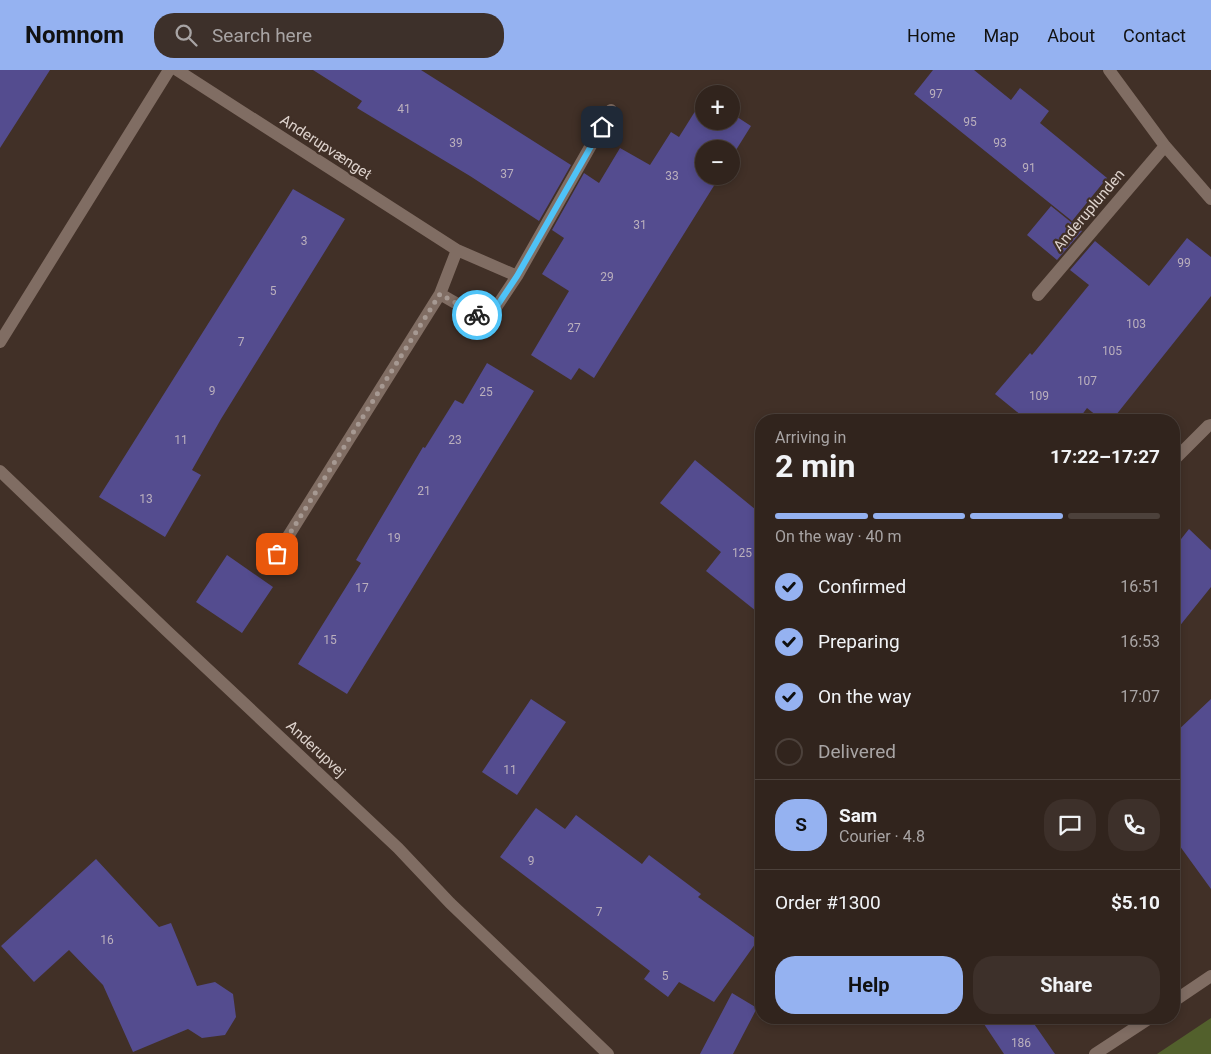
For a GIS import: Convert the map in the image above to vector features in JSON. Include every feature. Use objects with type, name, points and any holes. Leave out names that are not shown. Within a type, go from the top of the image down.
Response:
[{"type":"street","points":[[0,342],[169,70]]},
{"type":"street","name":"Anderupvænget","points":[[177,70],[457,250],[517,276]]},
{"type":"street","points":[[1109,70],[1165,146],[1211,199]]},
{"type":"street","points":[[440,294],[487,321],[517,276],[611,110]]},
{"type":"street","name":"Anderuplunden","points":[[1038,295],[1165,146]]},
{"type":"street","points":[[277,554],[440,294],[457,250]]},
{"type":"street","points":[[1180,454],[1211,425]]},
{"type":"street","name":"Anderupvej","points":[[0,471],[166,631],[398,848],[450,903],[608,1054]]},
{"type":"street","points":[[1180,998],[1211,976]]},
{"type":"street","points":[[1095,1054],[1141,1024]]},
{"type":"green space","points":[[1211,1018],[1211,1054],[1157,1054]]},
{"type":"building","points":[[0,70],[50,70],[0,148]]},
{"type":"building","points":[[313,70],[421,70],[571,165],[539,221],[470,176],[357,108],[362,101]]},
{"type":"building","points":[[933,70],[974,70],[1011,100],[1020,88],[1049,111],[1040,123],[1107,178],[1072,221],[914,94]]},
{"type":"building","points":[[695,111],[695,130],[740,130],[740,119],[751,126],[740,144],[740,140],[695,140],[695,185],[714,185],[594,378],[579,368],[571,380],[531,355],[569,291],[542,274],[564,238],[552,230],[584,173],[599,183],[620,148],[650,165],[671,132],[679,137]]},
{"type":"building","points":[[293,189],[345,219],[221,419],[192,470],[201,475],[165,537],[99,497]]},
{"type":"building","points":[[1051,206],[1082,231],[1057,260],[1027,235]]},
{"type":"building","points":[[1187,238],[1211,257],[1211,296],[1117,414],[1094,414],[1087,408],[1082,414],[1020,414],[995,394],[1030,353],[1032,355],[1089,285],[1070,270],[1095,241],[1149,286]]},
{"type":"building","points":[[487,363],[534,391],[347,694],[298,664],[361,563],[356,560],[423,447],[425,448],[455,400],[463,404]]},
{"type":"building","points":[[695,460],[755,509],[755,610],[706,571],[721,552],[660,503]]},
{"type":"building","points":[[1189,529],[1211,550],[1211,587],[1180,626],[1180,540]]},
{"type":"building","points":[[227,555],[273,587],[242,633],[196,602]]},
{"type":"building","points":[[531,699],[566,722],[517,795],[482,772]]},
{"type":"building","points":[[1211,699],[1211,889],[1180,846],[1180,728]]},
{"type":"building","points":[[536,808],[565,829],[576,815],[642,864],[649,855],[701,894],[698,897],[755,938],[755,944],[714,1002],[679,982],[668,997],[644,979],[650,971],[500,857]]},
{"type":"building","points":[[96,859],[159,927],[171,923],[197,986],[215,982],[233,994],[236,1017],[225,1035],[202,1038],[188,1029],[133,1052],[103,985],[69,950],[34,982],[1,946]]},
{"type":"building","points":[[732,993],[755,1007],[755,1012],[733,1054],[700,1054]]},
{"type":"building","points":[[984,1024],[1034,1024],[1055,1054],[1004,1054]]},
{"type":"way so far","points":[[277,554],[440,294],[477,315]]},
{"type":"route","points":[[477,315],[487,321],[517,276],[602,127]]}]
